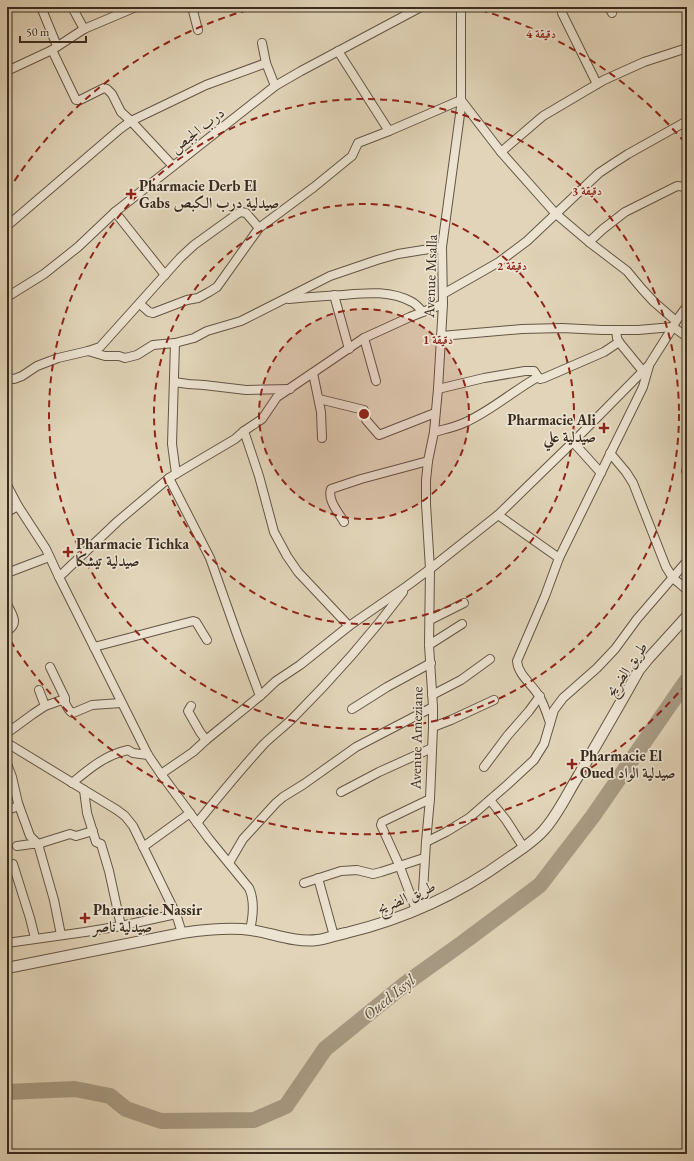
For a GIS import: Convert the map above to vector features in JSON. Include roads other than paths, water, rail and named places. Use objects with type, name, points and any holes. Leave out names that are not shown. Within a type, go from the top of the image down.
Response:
[{"type":"street","points":[[41,7],[54,48],[76,100],[80,100],[104,88],[107,89],[112,94],[121,112],[173,166]]},
{"type":"street","points":[[72,7],[84,29]]},
{"type":"street","points":[[7,71],[54,48],[84,29],[136,7]]},
{"type":"street","points":[[192,7],[198,30]]},
{"type":"street","name":"درب الجبص","points":[[7,297],[44,274],[78,247],[115,212],[276,86],[301,71],[421,7]]},
{"type":"street","name":"Avenue Msalla","points":[[430,569],[426,480],[436,413],[444,304],[442,247],[461,100],[461,7]]},
{"type":"street","points":[[562,13],[598,84]]},
{"type":"street","points":[[262,43],[266,63],[276,86]]},
{"type":"street","points":[[501,152],[543,116],[598,84],[644,62],[687,48]]},
{"type":"street","points":[[338,51],[389,131]]},
{"type":"street","points":[[7,226],[120,128],[131,121],[206,85],[266,63]]},
{"type":"street","points":[[140,304],[149,312],[153,313],[187,300],[198,298],[210,292],[217,287],[224,278],[259,228],[314,187],[352,156],[358,143],[461,100],[501,152],[556,214],[589,242],[628,271],[642,289],[687,337]]},
{"type":"street","points":[[443,294],[499,262],[527,241],[590,182],[614,163],[687,121]]},
{"type":"street","points":[[589,242],[603,229],[631,209],[677,186],[687,187]]},
{"type":"street","points":[[115,212],[165,275]]},
{"type":"street","points":[[7,377],[14,378],[22,376],[37,366],[58,358],[100,347],[194,245],[241,212],[246,213],[259,228]]},
{"type":"street","points":[[88,351],[105,356],[119,356],[125,358],[137,355],[153,345],[175,343],[194,338],[207,331],[241,321],[330,276],[398,254],[442,247]]},
{"type":"street","points":[[285,299],[384,293],[411,301],[423,312]]},
{"type":"street","points":[[334,295],[350,349]]},
{"type":"street","points":[[59,576],[118,521],[172,476],[235,439],[262,419],[277,398],[364,338],[410,316],[444,304]]},
{"type":"street","points":[[160,774],[193,752],[276,681],[300,665],[349,626],[430,569],[498,515],[646,370],[674,324],[687,306]]},
{"type":"street","points":[[441,336],[549,328],[638,330],[674,324]]},
{"type":"street","points":[[616,330],[619,342],[646,370]]},
{"type":"street","points":[[364,338],[376,381]]},
{"type":"street","points":[[438,389],[484,378],[525,371],[534,371],[538,377],[542,379],[604,352],[619,342]]},
{"type":"street","points":[[175,343],[172,476],[210,558],[260,696]]},
{"type":"street","points":[[550,723],[540,696],[520,671],[518,661],[559,558],[643,387],[646,370]]},
{"type":"street","points":[[313,373],[319,399],[322,438]]},
{"type":"street","points":[[434,432],[467,422],[498,404],[538,377]]},
{"type":"street","points":[[174,382],[246,390],[290,389]]},
{"type":"street","points":[[319,399],[364,410],[366,420],[379,435],[436,413]]},
{"type":"street","points":[[244,431],[277,538],[298,572],[349,626]]},
{"type":"street","points":[[573,442],[601,473]]},
{"type":"street","points":[[610,453],[633,483],[666,567],[673,578],[687,590]]},
{"type":"street","points":[[344,522],[331,501],[331,489],[361,479],[428,461]]},
{"type":"street","points":[[7,485],[18,506],[46,549],[148,755],[160,774],[209,839],[244,881],[251,894],[253,917],[250,930]]},
{"type":"street","points":[[7,512],[18,506]]},
{"type":"street","points":[[498,515],[559,558]]},
{"type":"street","points":[[7,573],[50,557]]},
{"type":"street","points":[[426,842],[469,818],[507,786],[534,760],[544,744],[554,710],[563,698],[597,668],[615,649],[637,619],[687,561]]},
{"type":"street","name":"Avenue Ameziane","points":[[419,909],[430,799],[433,727],[430,645],[430,569]]},
{"type":"street","points":[[197,823],[258,751],[293,718],[353,654],[388,612],[407,586]]},
{"type":"street","points":[[430,620],[464,603]]},
{"type":"street","points":[[7,604],[15,622],[13,627],[7,631]]},
{"type":"street","name":"طريق الضريح","points":[[7,968],[202,930],[250,930],[282,937],[316,940],[372,927],[419,909],[472,883],[524,848],[543,831],[557,812],[639,670],[687,616]]},
{"type":"street","points":[[94,648],[193,621],[196,622],[207,640]]},
{"type":"street","points":[[430,645],[462,624]]},
{"type":"street","points":[[432,695],[461,680],[490,659]]},
{"type":"street","points":[[352,709],[387,687],[431,663]]},
{"type":"street","points":[[50,667],[71,712],[73,713],[92,705],[121,703]]},
{"type":"street","points":[[39,690],[45,706]]},
{"type":"street","points":[[484,766],[540,696]]},
{"type":"street","points":[[7,733],[45,706],[62,700],[65,701]]},
{"type":"street","points":[[433,727],[494,700]]},
{"type":"street","points":[[191,706],[188,711],[206,740]]},
{"type":"street","points":[[229,863],[243,839],[276,803],[356,747],[433,707]]},
{"type":"street","points":[[7,743],[125,816],[133,826],[176,914],[182,933]]},
{"type":"street","points":[[341,792],[379,772],[432,748]]},
{"type":"street","points":[[72,783],[104,758],[120,752],[128,750],[133,753],[148,755]]},
{"type":"street","points":[[7,764],[12,777],[19,806],[30,836],[38,844],[54,900],[61,935]]},
{"type":"street","points":[[84,790],[87,813],[96,842],[101,844],[109,871],[121,926]]},
{"type":"street","points":[[419,909],[381,825],[382,822],[430,799]]},
{"type":"street","points":[[490,800],[506,820],[524,848]]},
{"type":"street","points":[[7,810],[19,806]]},
{"type":"street","points":[[143,848],[190,813]]},
{"type":"street","points":[[17,846],[38,844],[70,834],[76,836],[93,831]]},
{"type":"street","points":[[304,883],[341,870],[357,870],[373,874],[424,858]]},
{"type":"street","points":[[13,864],[35,938]]},
{"type":"street","points":[[318,878],[334,936]]},
{"type":"street","points":[[7,943],[121,926],[176,914]]},
{"type":"waterway","name":"Oued Issyl","points":[[7,1092],[75,1089],[110,1096],[126,1109],[161,1121],[254,1120],[286,1106],[325,1049],[405,984],[540,885],[593,816],[687,680]]},
{"type":"place","name":"Pharmacie Derb El Gabs صيدلية درب الكبص","points":[[131,194]]},
{"type":"place","name":"Pharmacie Ali صيدلية علي","points":[[604,428]]},
{"type":"place","name":"Pharmacie Tichka صيدلية تيشكا","points":[[68,552]]},
{"type":"place","name":"Pharmacie El Oued صيدلية الواد","points":[[572,764]]},
{"type":"place","name":"Pharmacie Nassir صيدلية ناصر","points":[[85,918]]}]
